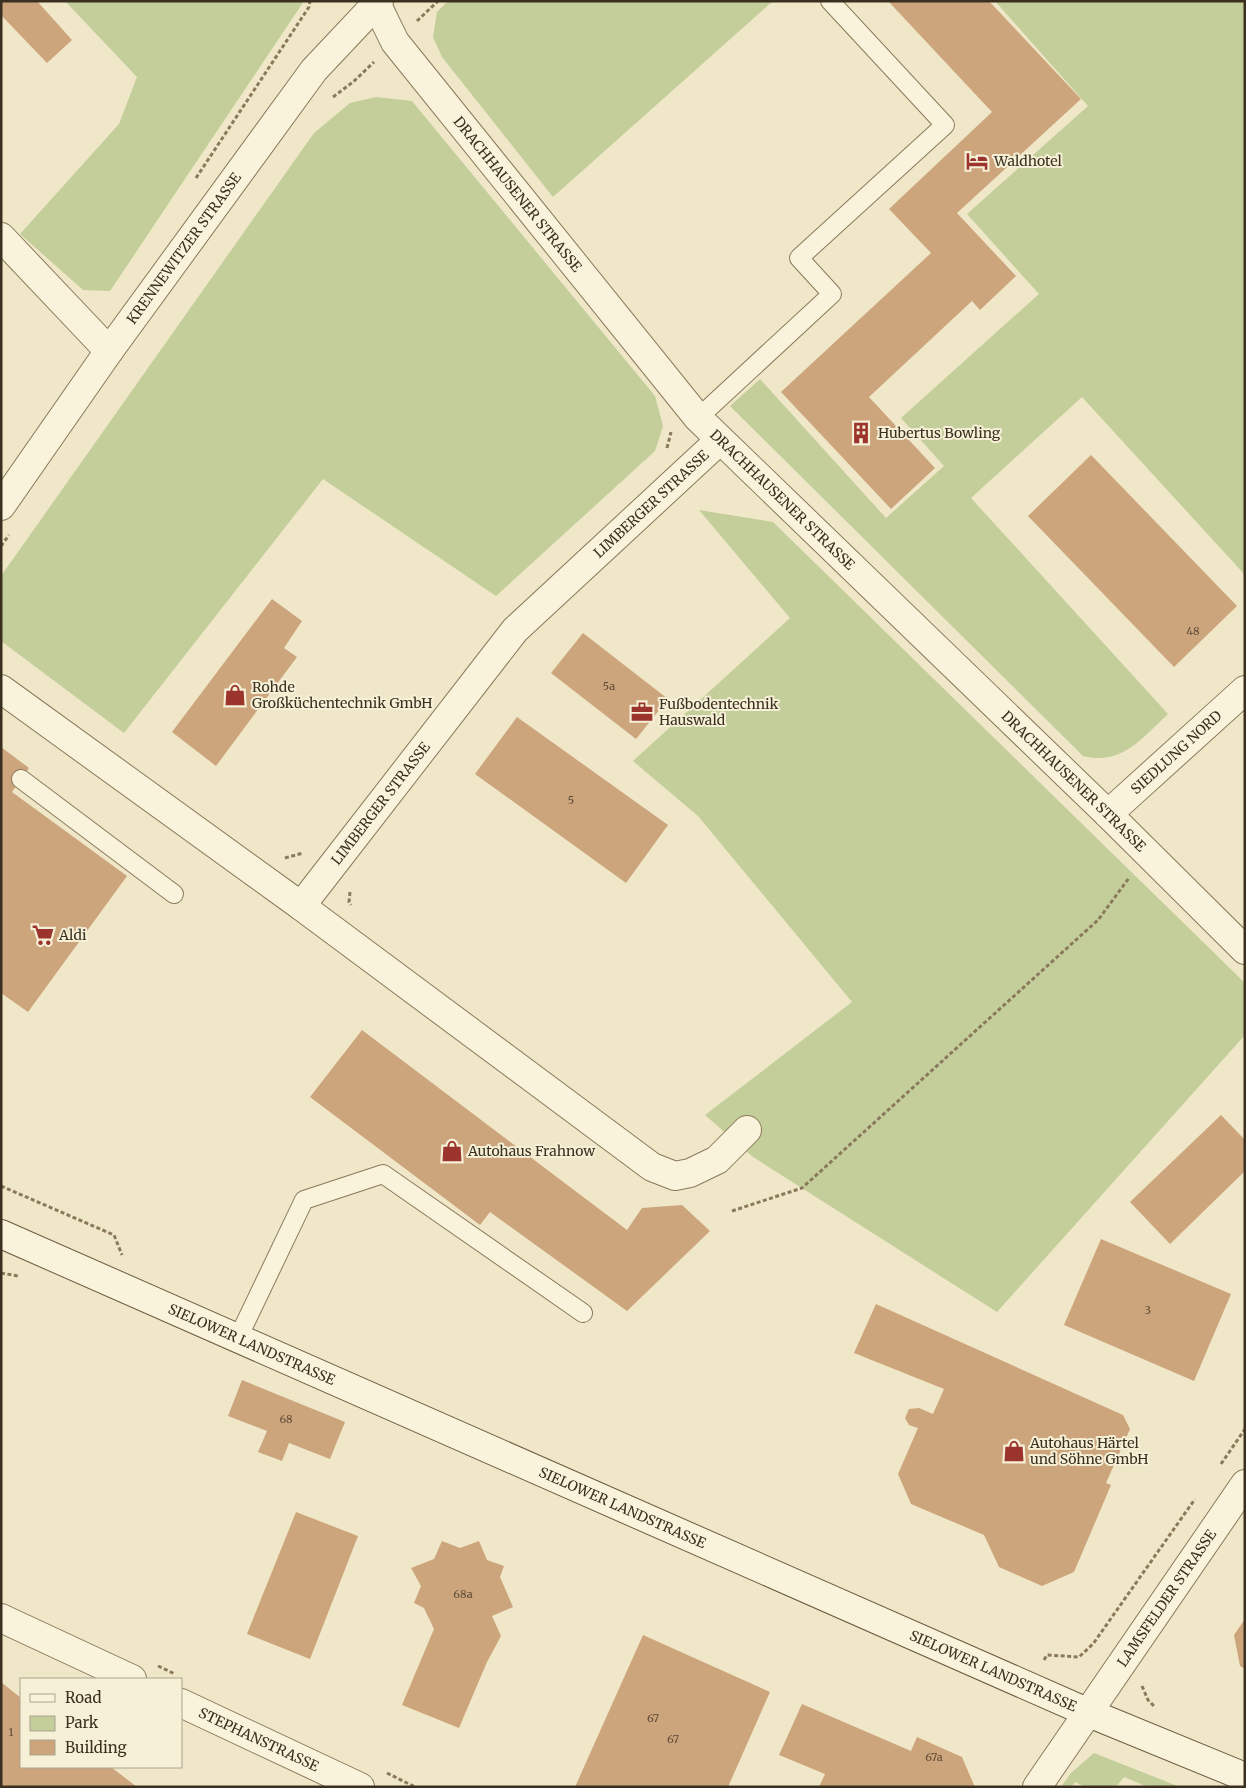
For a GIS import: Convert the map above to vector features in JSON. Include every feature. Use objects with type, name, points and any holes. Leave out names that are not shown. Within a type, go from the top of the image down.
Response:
[{"type":"street","name":"DRACHHAUSENER STRASSE","points":[[377,2],[395,42],[698,418],[1108,814],[1245,950]]},
{"type":"street","name":"KRENNEWITZER STRASSE","points":[[1,506],[109,350],[314,70],[377,2]]},
{"type":"street","points":[[1,237],[109,350]]},
{"type":"street","name":"LIMBERGER STRASSE","points":[[301,906],[515,630],[720,440]]},
{"type":"street","points":[[1,689],[301,906],[652,1167],[675,1176],[690,1173],[717,1160],[747,1130]]},
{"type":"street","name":"SIEDLUNG NORD","points":[[1108,814],[1245,690]]},
{"type":"street","name":"SIELOWER LANDSTRASSE","points":[[1,1234],[1027,1686],[1245,1777]]},
{"type":"street","name":"LAMSFELDER STRASSE","points":[[1037,1787],[1245,1484]]},
{"type":"street","points":[[1,1618],[130,1678]]},
{"type":"street","name":"STEPHANSTRASSE","points":[[182,1703],[342,1783]]},
{"type":"lane","points":[[698,418],[832,294],[799,258],[945,125],[830,1]]},
{"type":"lane","points":[[20,779],[174,894]]},
{"type":"lane","points":[[238,1338],[304,1200],[383,1174],[583,1313]]},
{"type":"path","points":[[420,19],[422,27]]},
{"type":"path","points":[[666,450],[672,432]]},
{"type":"path","points":[[280,860],[310,851]]},
{"type":"path","points":[[732,1211],[802,1188],[1098,920],[1147,853]]},
{"type":"path","points":[[351,882],[349,902],[354,910]]},
{"type":"path","points":[[1,1186],[114,1235],[139,1294]]},
{"type":"path","points":[[1219,1466],[1245,1430]]},
{"type":"path","points":[[1027,1686],[1047,1656],[1079,1657],[1093,1644],[1196,1498]]},
{"type":"green space","points":[[65,1],[304,1],[110,291],[83,290],[20,234],[119,124],[137,77]]},
{"type":"green space","points":[[448,1],[773,1],[553,197],[442,57],[433,37],[437,12]]},
{"type":"green space","points":[[995,1],[1245,1],[1245,575],[1082,397],[971,498],[1168,714],[1130,748],[1109,757],[1083,756],[730,406],[760,379],[886,518],[944,466],[901,418],[1039,294],[967,214],[1088,106]]},
{"type":"green space","points":[[376,97],[412,101],[655,396],[663,426],[655,451],[496,596],[323,479],[124,733],[1,641],[1,576],[314,133],[350,103]]},
{"type":"green space","points":[[699,510],[773,522],[1245,983],[1245,1035],[997,1312],[753,1157],[705,1115],[852,1002],[698,816],[633,761],[790,618]]},
{"type":"green space","points":[[1094,1753],[1180,1787],[1148,1787],[1124,1777],[1116,1787],[1085,1787],[1075,1782],[1072,1787],[1061,1787],[1071,1773]]},
{"type":"building","points":[[1,1],[37,1],[72,40],[47,63],[1,15]]},
{"type":"building","name":"Waldhotel","points":[[888,1],[989,1],[1081,99],[957,213],[1016,276],[980,310],[972,301],[869,397],[935,468],[891,509],[781,392],[931,253],[889,209],[992,112]]},
{"type":"building","points":[[1091,455],[1237,606],[1174,667],[1028,516]]},
{"type":"building","name":"Rohde Großküchentechnik GmbH","points":[[272,599],[302,621],[284,648],[297,657],[216,766],[172,732]]},
{"type":"building","points":[[583,633],[668,699],[636,739],[551,673]]},
{"type":"building","points":[[517,717],[668,825],[626,883],[475,774]]},
{"type":"building","name":"Aldi","points":[[1,747],[29,768],[12,792],[127,876],[28,1012],[1,993]]},
{"type":"building","name":"Autohaus Frahnow","points":[[362,1030],[627,1230],[642,1208],[682,1205],[710,1231],[627,1311],[490,1212],[480,1225],[310,1097]]},
{"type":"building","points":[[1221,1115],[1245,1140],[1245,1171],[1170,1244],[1130,1202]]},
{"type":"building","points":[[1101,1239],[1231,1294],[1194,1381],[1064,1325]]},
{"type":"building","name":"Autohaus Härtel und Söhne GmbH","points":[[876,1304],[1123,1415],[1130,1429],[1106,1483],[1111,1485],[1074,1572],[1042,1586],[999,1567],[984,1535],[911,1504],[898,1474],[918,1428],[909,1425],[905,1418],[909,1409],[919,1408],[933,1414],[944,1389],[854,1353]]},
{"type":"building","points":[[242,1380],[345,1422],[330,1459],[289,1443],[282,1461],[258,1452],[267,1431],[228,1416]]},
{"type":"building","points":[[296,1512],[358,1536],[310,1659],[247,1634]]},
{"type":"building","points":[[442,1541],[460,1548],[479,1541],[487,1560],[504,1566],[500,1577],[513,1607],[492,1616],[501,1636],[487,1662],[459,1728],[402,1705],[434,1629],[424,1608],[414,1603],[421,1586],[411,1568],[434,1559]]},
{"type":"building","points":[[1245,1619],[1245,1669],[1240,1666],[1234,1635]]},
{"type":"building","points":[[643,1635],[770,1692],[728,1787],[575,1787]]},
{"type":"building","points":[[1,1682],[20,1697],[20,1768],[112,1768],[137,1787],[1,1787]]},
{"type":"building","points":[[802,1704],[911,1751],[917,1737],[962,1757],[974,1785],[973,1787],[819,1787],[825,1774],[779,1755]]},
{"type":"place","name":"Waldhotel","points":[[977,161]]},
{"type":"place","name":"Hubertus Bowling","points":[[861,433]]},
{"type":"place","name":"Rohde Großküchentechnik GmbH","points":[[235,695]]},
{"type":"place","name":"Fußbodentechnik Hauswald","points":[[642,712]]},
{"type":"place","name":"Aldi","points":[[43,935]]},
{"type":"place","name":"Autohaus Frahnow","points":[[452,1151]]},
{"type":"place","name":"Autohaus Härtel und Söhne GmbH","points":[[1014,1451]]}]
